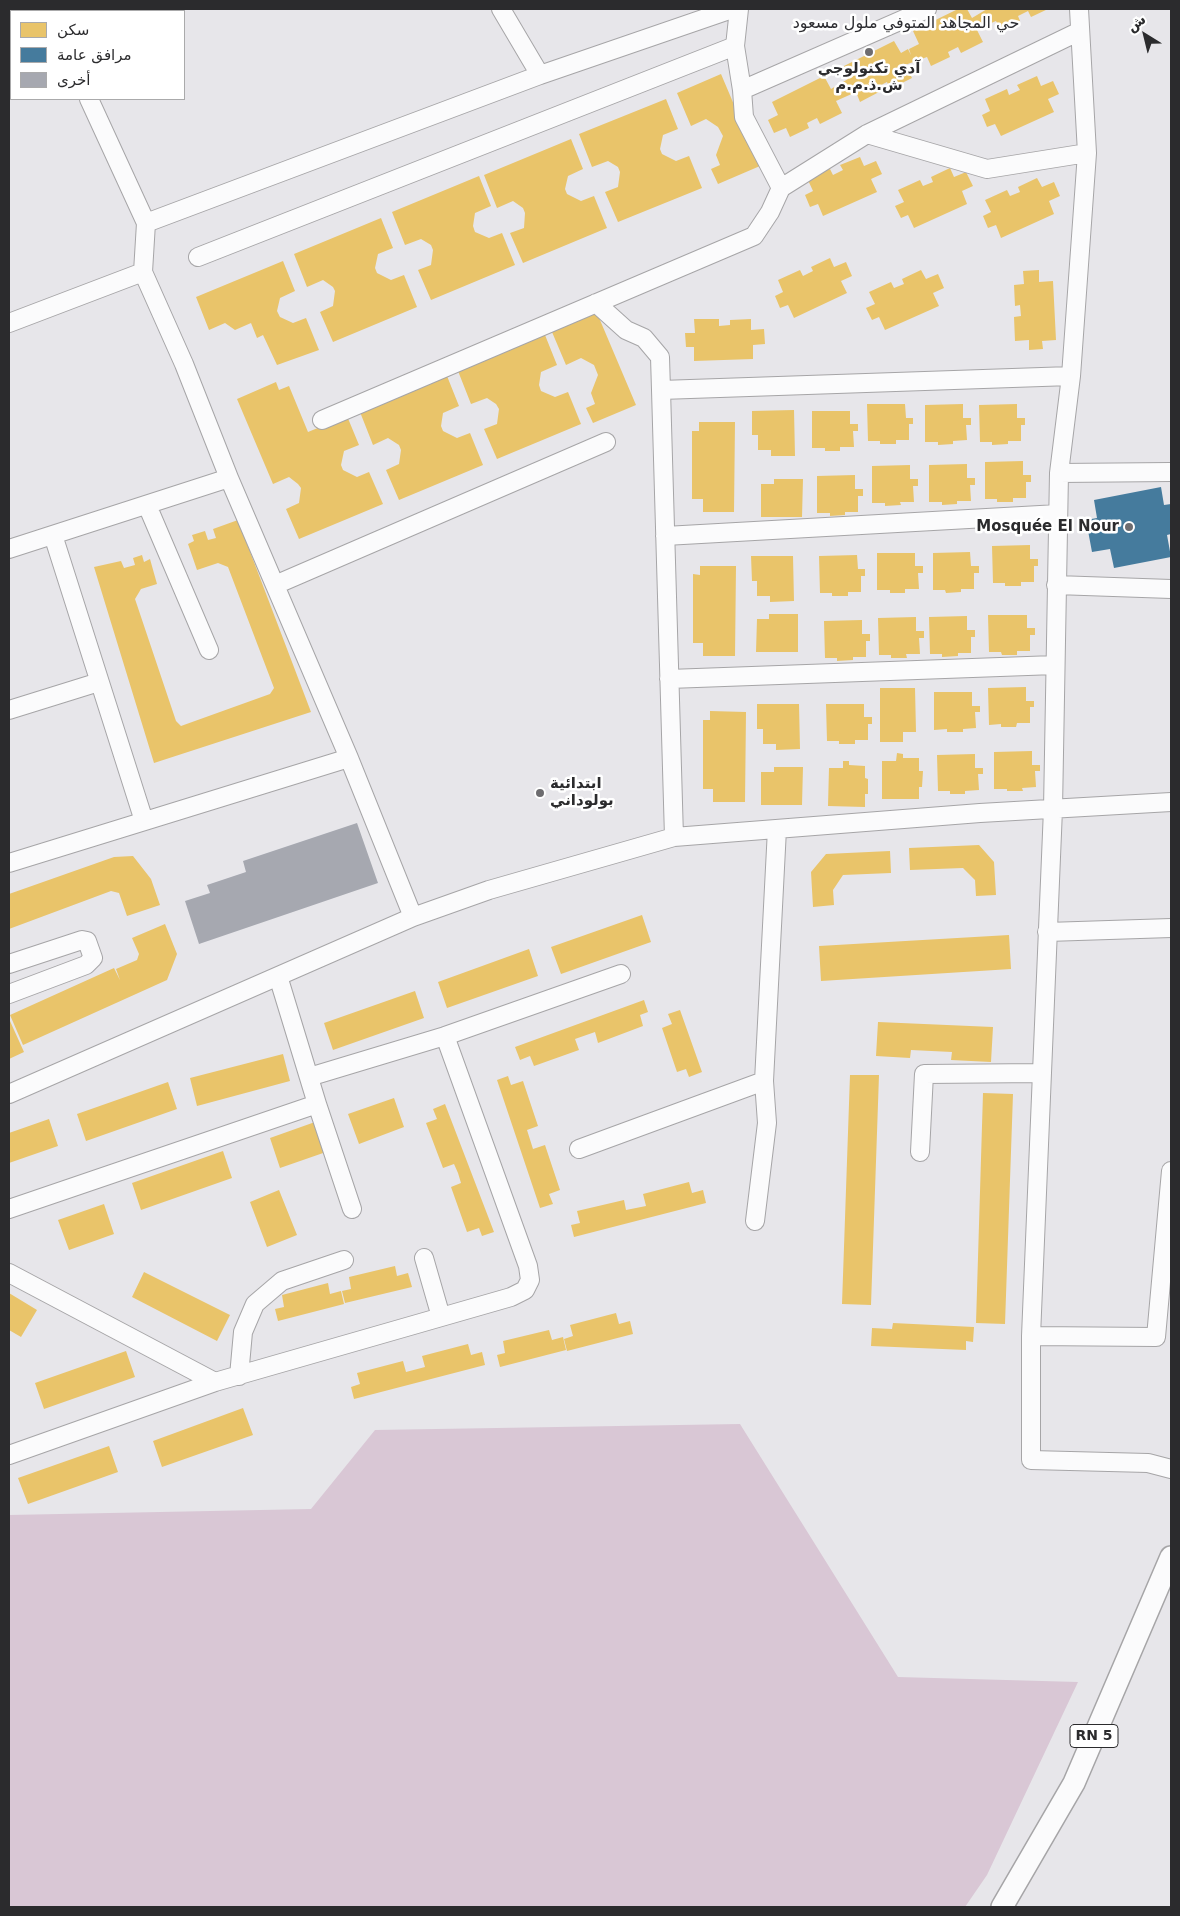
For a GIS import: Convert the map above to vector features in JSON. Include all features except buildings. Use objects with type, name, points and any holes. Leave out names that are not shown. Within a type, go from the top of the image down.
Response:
[{"type":"main road","name":"RN 5","points":[[1002,1907],[1074,1783],[1171,1557]]},
{"type":"street","points":[[501,9],[540,75]]},
{"type":"street","points":[[146,223],[540,75],[732,9]]},
{"type":"street","points":[[739,9],[734,46],[742,90],[744,117],[781,188]]},
{"type":"street","points":[[742,90],[928,9]]},
{"type":"street","points":[[1079,9],[1087,153],[1071,376],[1059,473],[1053,809],[1031,1336],[1031,1460],[1148,1463],[1171,1469]]},
{"type":"street","points":[[322,420],[754,236],[770,212],[781,188],[867,134],[1080,30]]},
{"type":"street","points":[[198,257],[734,46]]},
{"type":"street","points":[[89,100],[146,223],[143,272],[184,364],[229,478],[349,758],[413,917]]},
{"type":"street","points":[[867,134],[987,169],[1087,153]]},
{"type":"street","points":[[9,323],[143,272]]},
{"type":"street","points":[[596,304],[626,330],[644,338],[660,357],[674,837]]},
{"type":"street","points":[[661,390],[1071,376]]},
{"type":"street","points":[[275,585],[606,442]]},
{"type":"street","points":[[1059,473],[1171,472]]},
{"type":"street","points":[[9,549],[229,478]]},
{"type":"street","points":[[147,505],[209,650]]},
{"type":"street","points":[[665,536],[1058,514]]},
{"type":"street","points":[[52,535],[144,821]]},
{"type":"street","points":[[1056,585],[1171,589]]},
{"type":"street","points":[[669,679],[1055,665]]},
{"type":"street","points":[[9,710],[99,682]]},
{"type":"street","points":[[9,862],[349,758]]},
{"type":"street","points":[[9,1094],[413,917],[489,890],[674,837],[1171,802]]},
{"type":"street","points":[[755,1221],[767,1123],[764,1081],[777,830]]},
{"type":"street","points":[[1047,932],[1171,928]]},
{"type":"street","points":[[9,964],[82,940],[87,942],[93,958],[86,965],[9,994]]},
{"type":"street","points":[[309,1078],[445,1036],[622,974]]},
{"type":"street","points":[[278,976],[317,1104],[352,1208]]},
{"type":"street","points":[[9,1455],[215,1382],[511,1297],[525,1290],[530,1280],[528,1266],[445,1036]]},
{"type":"street","points":[[920,1152],[924,1074],[1041,1073]]},
{"type":"street","points":[[579,1149],[764,1081]]},
{"type":"street","points":[[9,1209],[317,1104]]},
{"type":"street","points":[[1031,1336],[1156,1337],[1171,1171]]},
{"type":"street","points":[[424,1258],[441,1317]]},
{"type":"street","points":[[239,1376],[243,1332],[254,1304],[282,1281],[344,1260]]},
{"type":"street","points":[[9,1273],[215,1382]]},
{"type":"shaded area","points":[[740,1424],[898,1677],[1078,1682],[987,1875],[965,1907],[9,1907],[9,1515],[311,1509],[375,1430]]},
{"type":"place","name":"آدي تكنولوجي ش.ذ.م.م","points":[[869,52]]},
{"type":"place","name":"Mosquée El Nour","points":[[1129,527]]},
{"type":"place","name":"ابتدائية بولوداني","points":[[540,793]]},
{"type":"district","name":"حي المجاهد المتوفي ملول مسعود","points":[[906,24]]}]
